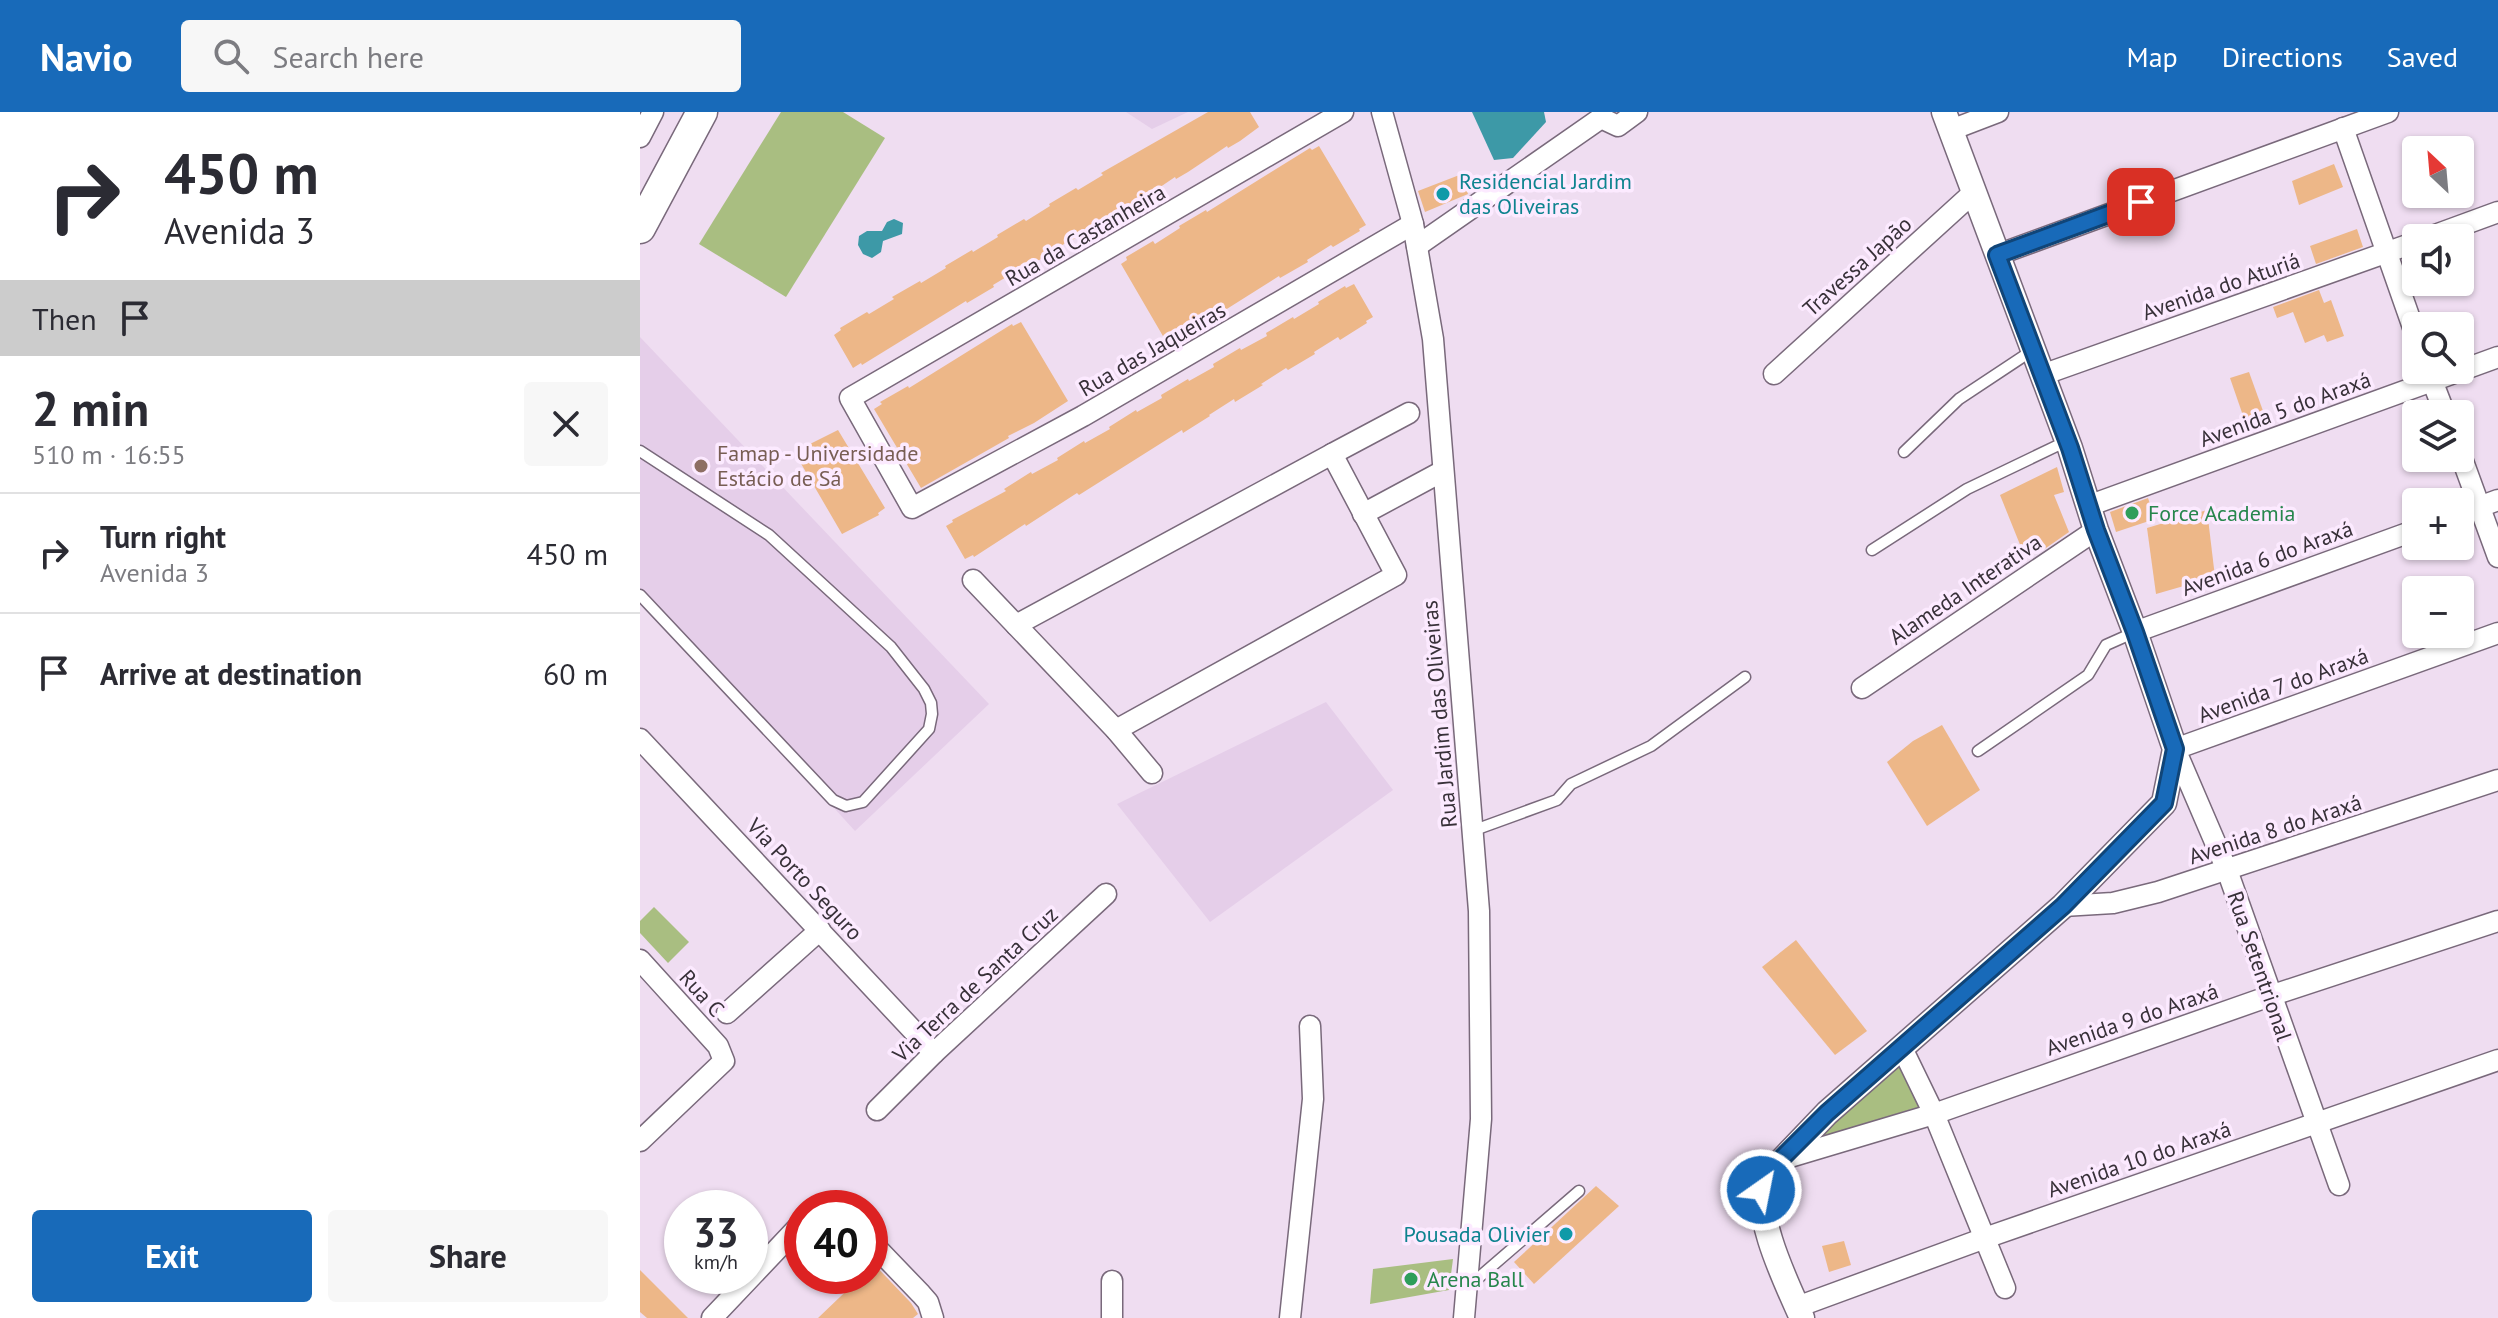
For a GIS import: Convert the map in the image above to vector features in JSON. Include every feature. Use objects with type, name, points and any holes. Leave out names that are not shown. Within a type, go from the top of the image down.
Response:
[{"type":"main road","points":[[640,228],[702,112]]},
{"type":"street","points":[[640,137],[653,112]]},
{"type":"street","name":"Rua da Castanheira","points":[[912,508],[850,398],[1343,112]]},
{"type":"street","name":"Rua Jardim das Oliveiras","points":[[1382,112],[1413,224],[1433,339],[1479,911],[1481,1119],[1464,1318]]},
{"type":"street","points":[[1417,246],[1601,118],[1618,126],[1637,112]]},
{"type":"street","points":[[1947,121],[1998,112]]},
{"type":"street","points":[[1997,255],[2388,112]]},
{"type":"street","name":"Rua Setentrional","points":[[1947,121],[2067,441],[2175,749],[2227,870],[2339,1185]]},
{"type":"street","points":[[2343,128],[2407,312]]},
{"type":"street","name":"Travessa Japão","points":[[1774,374],[1973,193]]},
{"type":"street","points":[[2465,224],[2498,212]]},
{"type":"street","name":"Rua das Jaqueiras","points":[[912,508],[1083,416],[1413,224]]},
{"type":"street","name":"Avenida do Aturiá","points":[[2042,375],[2402,247]]},
{"type":"street","name":"Avenida 5 do Araxá","points":[[2474,363],[2498,357]]},
{"type":"street","name":"Avenida 5 do Araxá","points":[[2088,506],[2407,384]]},
{"type":"street","points":[[1016,625],[1409,413]]},
{"type":"street","points":[[1116,730],[1396,575],[1332,454]]},
{"type":"street","points":[[1363,514],[1443,471]]},
{"type":"street","points":[[2471,472],[2489,503],[2498,557]]},
{"type":"street","name":"Alameda Interativa","points":[[1862,688],[2096,530]]},
{"type":"street","name":"Avenida 6 do Araxá","points":[[2135,632],[2402,535]]},
{"type":"street","points":[[973,580],[1116,730],[1152,773]]},
{"type":"street","name":"Avenida 7 do Araxá","points":[[2175,749],[2498,633]]},
{"type":"street","name":"Via Porto Seguro","points":[[640,739],[934,1053]]},
{"type":"street","points":[[1800,1313],[1762,1217],[1763,1184],[1780,1160],[1827,1113],[2063,906],[2164,803],[2175,749]]},
{"type":"street","name":"Avenida 8 do Araxá","points":[[2063,906],[2128,900],[2498,780]]},
{"type":"street","name":"Via Terra de Santa Cruz","points":[[877,1110],[1106,894]]},
{"type":"street","name":"Avenida 9 do Araxá","points":[[1780,1160],[1934,1114],[2270,996],[2498,921]]},
{"type":"street","points":[[727,1013],[820,930]]},
{"type":"street","name":"Rua C","points":[[640,960],[718,1046],[724,1061],[640,1141]]},
{"type":"street","points":[[1290,1318],[1313,1099],[1310,1026]]},
{"type":"street","points":[[1902,1048],[1934,1114],[2005,1288]]},
{"type":"street","name":"Avenida 10 do Araxá","points":[[1800,1313],[1985,1238],[2498,1060]]},
{"type":"street","points":[[712,1318],[784,1242]]},
{"type":"street","points":[[888,1260],[921,1294],[933,1316]]},
{"type":"street","points":[[1112,1281],[1112,1318]]},
{"type":"lane","points":[[1904,452],[1959,399],[2033,350]]},
{"type":"lane","points":[[1872,550],[1967,489],[2067,441]]},
{"type":"lane","points":[[640,451],[769,535],[891,647],[924,689],[931,703],[929,729],[863,802],[846,806],[833,800],[640,595]]},
{"type":"lane","points":[[1978,751],[2088,675],[2106,645],[2135,632]]},
{"type":"lane","points":[[1472,831],[1557,800],[1571,784],[1651,746],[1745,677]]},
{"type":"lane","points":[[1467,1288],[1579,1191]]},
{"type":"shaded area","points":[[1126,112],[1188,112],[1152,129]]},
{"type":"shaded area","name":"Famap - Universidade Estácio de Sá","points":[[640,337],[989,704],[855,831],[640,595]]},
{"type":"shaded area","points":[[1326,702],[1393,790],[1210,922],[1117,804]]},
{"type":"green space","points":[[781,112],[843,112],[885,138],[786,297],[699,244]]},
{"type":"green space","points":[[654,907],[689,942],[668,963],[640,933],[640,921]]},
{"type":"green space","points":[[1900,1064],[1919,1107],[1813,1139]]},
{"type":"green space","name":"Arena Ball","points":[[1453,1259],[1449,1290],[1370,1304],[1373,1269]]},
{"type":"water","points":[[1472,112],[1544,112],[1546,122],[1513,158],[1494,160]]},
{"type":"water","points":[[894,219],[903,223],[902,234],[883,241],[881,252],[872,258],[863,254],[858,245],[859,236],[867,231],[882,231],[887,222]]},
{"type":"building","points":[[1208,112],[1250,112],[1259,127],[1124,210],[1122,208],[1091,230],[853,368],[834,335],[840,328],[867,312],[869,314],[894,299],[892,297],[921,283]]},
{"type":"building","points":[[1319,146],[1366,225],[1176,341],[1175,338],[1167,343],[1121,264],[1127,260],[1126,257],[1153,241],[1155,244],[1179,226],[1310,148]]},
{"type":"building","points":[[2334,164],[2343,187],[2299,205],[2292,181]]},
{"type":"building","name":"Residencial Jardim das Oliveiras","points":[[1462,174],[1468,194],[1425,212],[1418,191]]},
{"type":"building","points":[[2357,229],[2363,247],[2316,264],[2310,246]]},
{"type":"building","points":[[1354,284],[1373,317],[1367,323],[1340,340],[1338,337],[1315,354],[1288,370],[1286,368],[1235,402],[1234,399],[1183,433],[1182,430],[974,557],[965,559],[946,526],[952,520],[1006,491],[1004,489],[1031,472],[1058,460],[1084,441],[1110,429],[1136,410],[1162,398],[1161,395],[1188,379],[1214,367],[1213,364],[1240,348],[1267,336],[1266,333],[1345,286]]},
{"type":"building","points":[[2319,290],[2324,303],[2331,300],[2344,336],[2327,342],[2324,335],[2305,343],[2293,312],[2277,318],[2273,307]]},
{"type":"building","points":[[1021,322],[1068,401],[921,488],[874,409],[882,404],[880,402],[909,388],[1012,324]]},
{"type":"building","points":[[2249,372],[2267,422],[2248,430],[2230,378]]},
{"type":"building","points":[[838,430],[885,508],[879,515],[842,534],[796,455],[802,448]]},
{"type":"building","points":[[2057,467],[2064,492],[2054,495],[2069,532],[2046,548],[2025,557],[2000,495]]},
{"type":"building","name":"Force Academia","points":[[2148,498],[2155,519],[2116,532],[2110,512]]},
{"type":"building","points":[[2207,510],[2215,577],[2156,594],[2147,528]]},
{"type":"building","points":[[1942,725],[1980,790],[1927,826],[1887,762],[1913,741]]},
{"type":"building","points":[[1796,940],[1867,1031],[1835,1055],[1762,967]]},
{"type":"building","name":"Pousada Olivier","points":[[1596,1186],[1619,1206],[1534,1284],[1514,1262]]},
{"type":"building","points":[[1844,1241],[1851,1265],[1829,1272],[1822,1246]]},
{"type":"building","points":[[640,1270],[688,1318],[647,1318],[640,1312]]},
{"type":"building","points":[[888,1279],[918,1314],[913,1318],[818,1318],[843,1294],[888,1294]]},
{"type":"place","name":"Residencial Jardim das Oliveiras","points":[[1443,194]]},
{"type":"place","name":"Famap - Universidade Estácio de Sá","points":[[701,466]]},
{"type":"place","name":"Force Academia","points":[[2132,513]]},
{"type":"place","name":"Pousada Olivier","points":[[1566,1234]]},
{"type":"place","name":"Arena Ball","points":[[1411,1279]]},
{"type":"route","points":[[1761,1190],[1776,1164],[1827,1113],[2063,906],[2164,803],[2175,749],[2096,530],[2070,448],[1997,255],[2141,202]]}]
